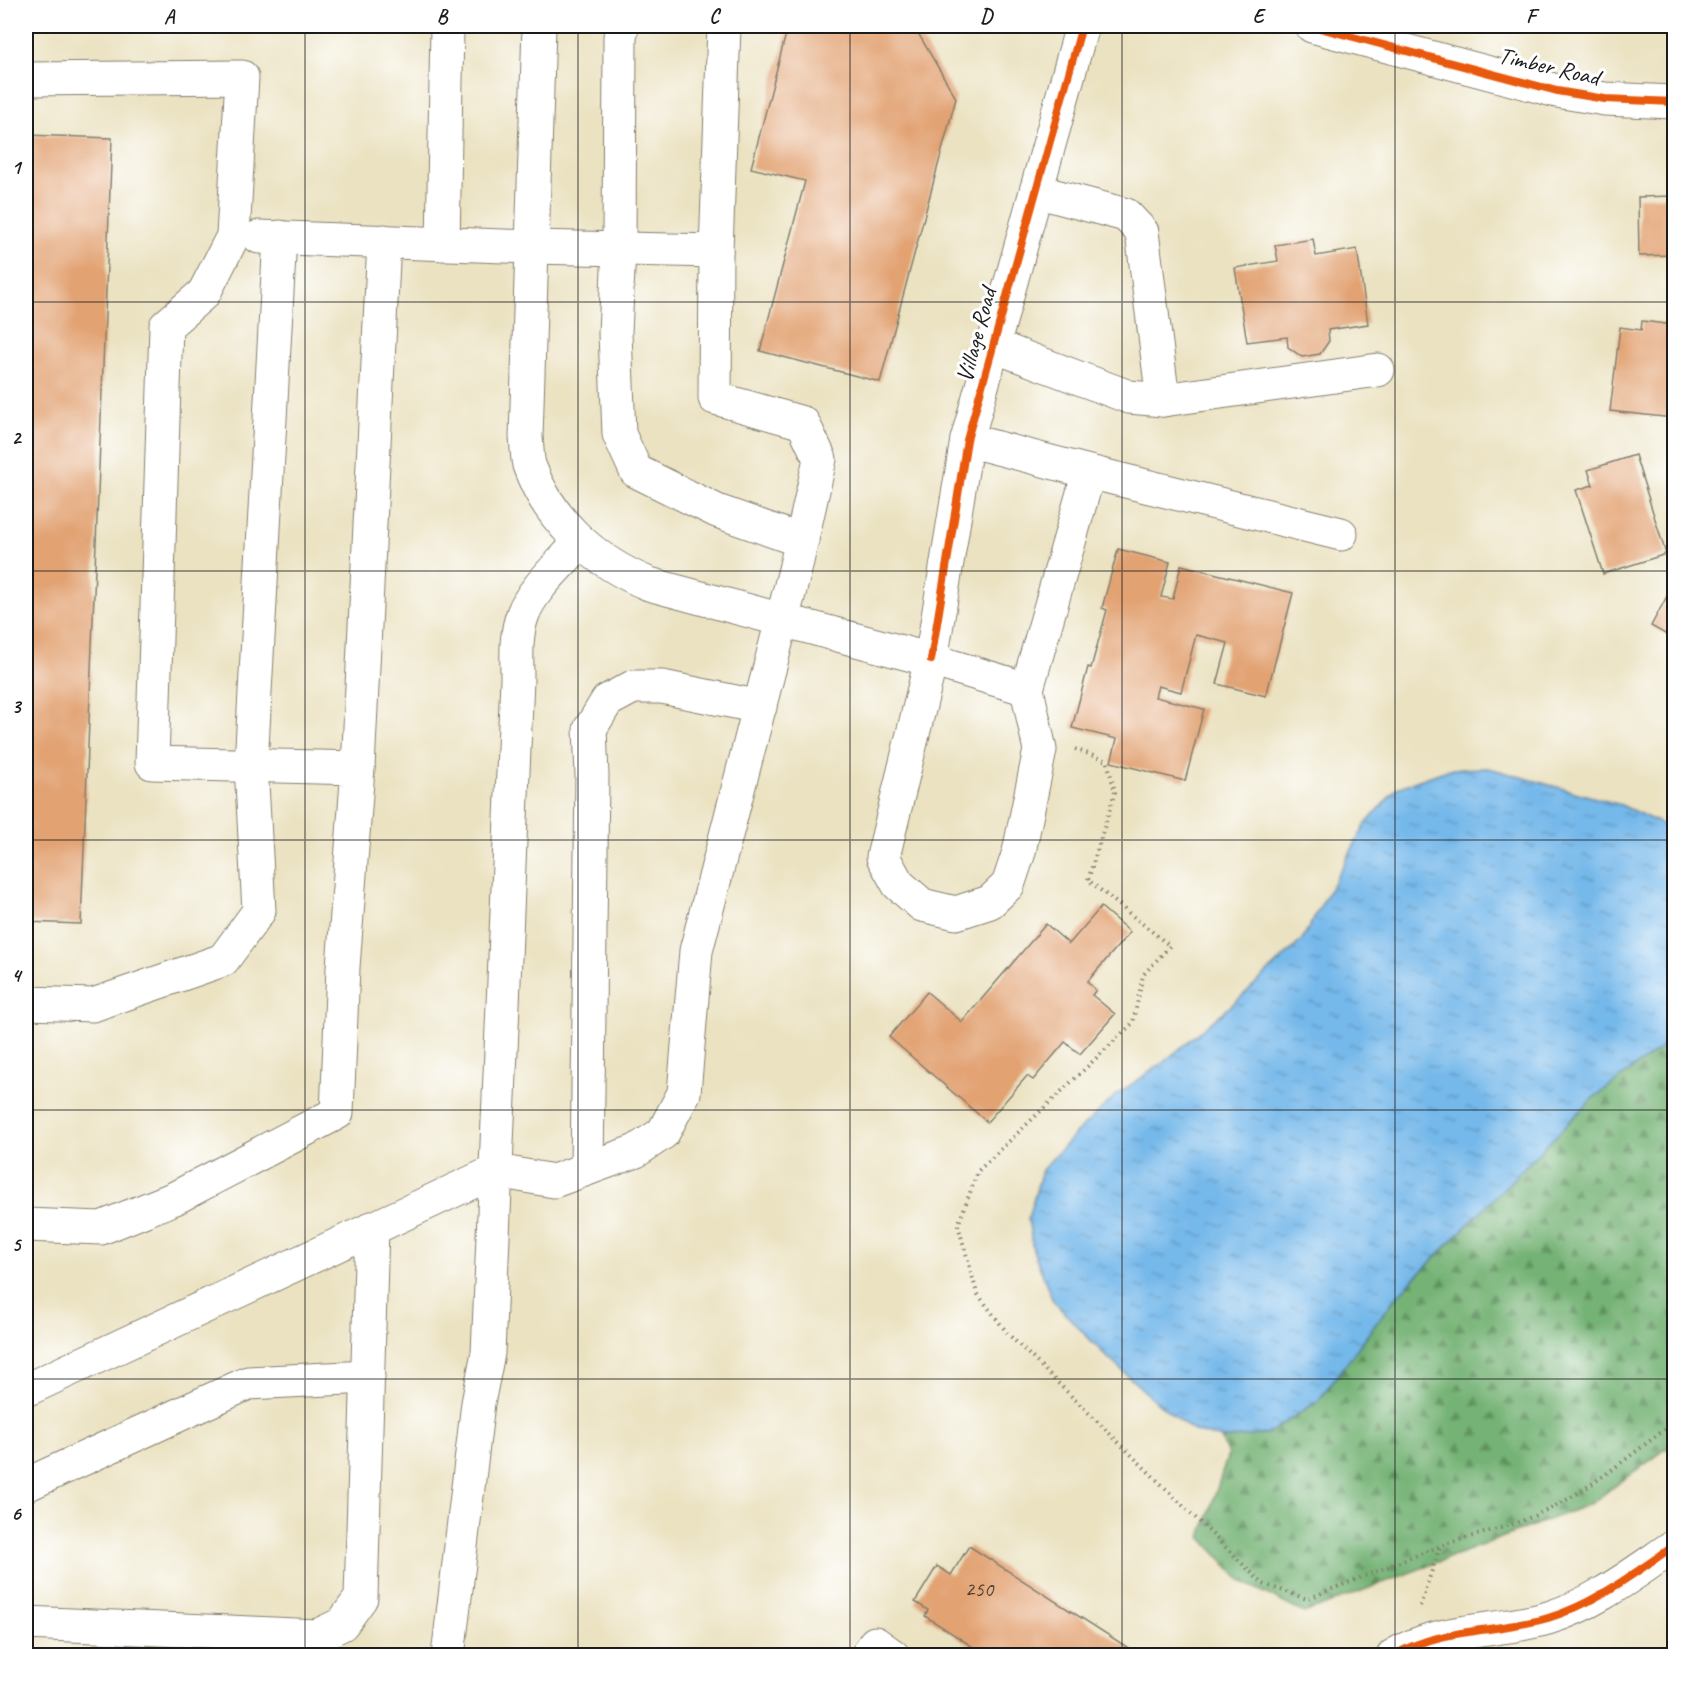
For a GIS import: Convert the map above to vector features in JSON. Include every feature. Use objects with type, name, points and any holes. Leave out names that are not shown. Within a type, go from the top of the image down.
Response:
[{"type":"street","points":[[443,244],[447,26]]},
{"type":"street","points":[[539,26],[526,437],[529,463],[544,496],[580,542],[615,568],[649,584],[931,660],[1027,689],[1089,472]]},
{"type":"street","points":[[622,26],[620,37],[619,249],[615,333],[619,434],[636,471],[717,511],[802,541]]},
{"type":"street","points":[[26,1390],[496,1171],[554,1182],[636,1151],[663,1133],[684,1093],[696,951],[782,621],[820,459],[803,423],[715,398],[716,250],[724,26]]},
{"type":"street","name":"Village Road","points":[[1027,689],[1040,750],[1018,852],[1008,885],[990,902],[956,913],[922,904],[898,884],[883,857],[931,660],[968,440],[1082,26]]},
{"type":"street","name":"Timber Road","points":[[1312,26],[1557,91],[1605,99],[1674,102]]},
{"type":"street","points":[[26,79],[242,78],[233,236],[204,293],[166,326],[152,763],[358,768]]},
{"type":"street","points":[[1036,191],[1126,215],[1142,232],[1163,400]]},
{"type":"street","points":[[233,236],[532,247],[716,250]]},
{"type":"street","points":[[26,1002],[93,1005],[224,960],[259,911],[250,765],[280,237]]},
{"type":"street","points":[[26,1225],[101,1228],[175,1198],[337,1113],[343,967],[358,768],[384,241]]},
{"type":"street","points":[[994,346],[1129,397],[1163,400],[1378,370]]},
{"type":"street","points":[[968,440],[1341,534]]},
{"type":"street","points":[[448,1656],[478,1403],[488,1353],[517,642],[522,615],[531,597],[580,542]]},
{"type":"street","points":[[587,1169],[592,776],[590,729],[607,701],[633,687],[662,687],[760,707]]},
{"type":"street","points":[[26,1623],[317,1636],[342,1624],[361,1598],[372,1228]]},
{"type":"street","points":[[26,1485],[248,1383],[368,1377]]},
{"type":"street","points":[[1400,1651],[1434,1637],[1545,1618],[1572,1610],[1598,1597],[1674,1546]]},
{"type":"street","points":[[867,1656],[875,1643],[893,1656]]},
{"type":"path","points":[[1071,740],[1075,750],[1107,760],[1115,792],[1088,880],[1170,946],[1143,975],[1133,1023],[978,1171],[958,1225],[977,1293],[1008,1334],[1263,1584],[1307,1599],[1440,1546],[1515,1524],[1556,1506],[1581,1491],[1674,1422]]},
{"type":"path","points":[[1400,1651],[1440,1546]]},
{"type":"green space","points":[[1674,1038],[1674,1443],[1590,1504],[1304,1613],[1241,1581],[1201,1537],[1228,1455],[1221,1439],[1267,1434],[1318,1401],[1395,1298],[1592,1099]]},
{"type":"water","points":[[1489,768],[1621,805],[1674,830],[1674,1038],[1592,1099],[1395,1298],[1318,1401],[1267,1434],[1221,1439],[1192,1430],[1107,1357],[1053,1301],[1033,1250],[1028,1218],[1042,1170],[1115,1096],[1165,1061],[1240,998],[1301,941],[1366,824],[1397,788],[1450,769]]},
{"type":"building","points":[[788,26],[914,26],[956,98],[880,382],[760,351],[805,181],[751,168]]},
{"type":"building","points":[[26,135],[112,138],[81,924],[26,922]]},
{"type":"building","points":[[1674,196],[1674,255],[1639,256],[1638,197]]},
{"type":"building","points":[[1313,239],[1316,256],[1357,249],[1368,324],[1328,330],[1329,341],[1320,354],[1302,357],[1288,347],[1287,337],[1247,342],[1235,268],[1278,261],[1275,245]]},
{"type":"building","points":[[1642,321],[1674,325],[1673,418],[1610,411],[1620,327],[1641,330]]},
{"type":"building","points":[[1635,455],[1666,554],[1603,574],[1576,490],[1593,485],[1588,470]]},
{"type":"building","points":[[1118,549],[1170,562],[1161,597],[1173,599],[1181,565],[1293,593],[1266,696],[1217,684],[1228,643],[1196,635],[1181,692],[1158,686],[1155,697],[1204,709],[1185,781],[1111,762],[1117,739],[1072,728],[1088,667],[1091,668],[1107,610],[1102,608]]},
{"type":"building","points":[[1674,583],[1674,639],[1651,626]]},
{"type":"building","points":[[1101,907],[1130,932],[1087,982],[1096,990],[1092,995],[1115,1014],[1080,1054],[1065,1042],[1033,1080],[1027,1076],[987,1122],[889,1037],[927,992],[962,1022],[1046,924],[1069,944]]},
{"type":"building","points":[[969,1546],[1141,1656],[987,1656],[925,1616],[928,1610],[915,1602],[937,1566],[951,1575]]},
{"type":"cycle path","points":[[931,660],[967,440],[1082,26]]},
{"type":"cycle path","points":[[1312,26],[1557,91],[1605,99],[1674,102]]},
{"type":"cycle path","points":[[1393,1656],[1411,1647],[1449,1635],[1528,1623],[1565,1612],[1614,1587],[1674,1546]]}]
